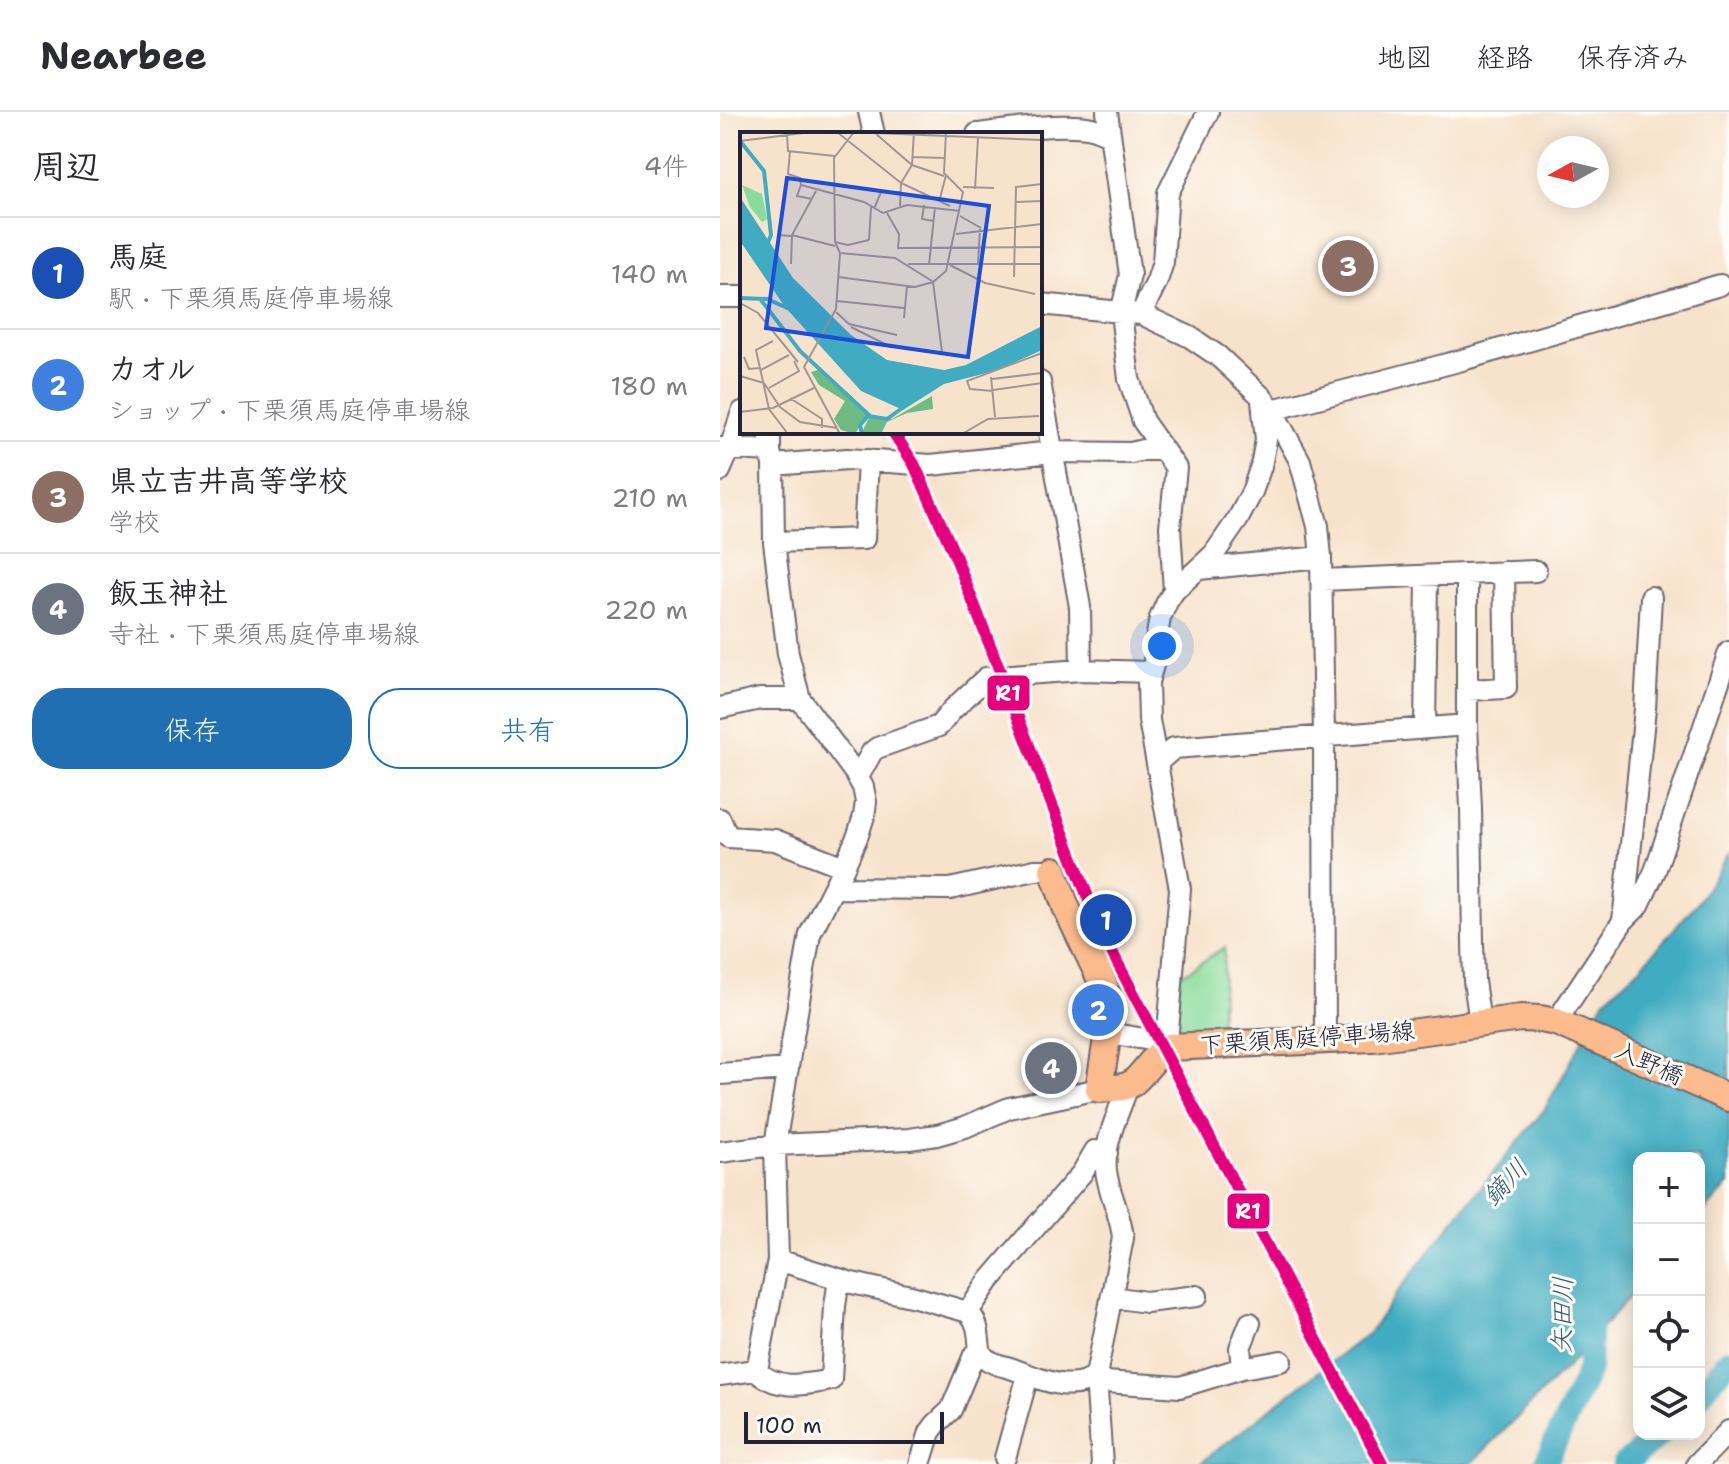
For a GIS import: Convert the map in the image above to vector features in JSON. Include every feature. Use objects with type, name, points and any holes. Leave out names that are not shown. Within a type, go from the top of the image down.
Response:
[{"type":"main road","points":[[1053,870],[1066,907],[1109,1002],[1110,1020],[1099,1089],[1128,1086]]},
{"type":"main road","name":"下栗須馬庭停車場線","points":[[1128,1086],[1152,1059],[1159,1044],[1373,1038],[1521,1018],[1563,1025]]},
{"type":"main road","name":"入野橋","points":[[1563,1025],[1729,1098]]},
{"type":"street","points":[[869,112],[874,132]]},
{"type":"street","points":[[1107,112],[1130,275],[1129,379],[1143,421],[1176,468],[1170,527],[1174,591]]},
{"type":"street","points":[[1131,313],[1157,281],[1163,262],[1168,193],[1208,112]]},
{"type":"street","points":[[983,132],[1002,125],[1091,128],[1110,135]]},
{"type":"street","points":[[1267,403],[1466,359],[1720,285]]},
{"type":"street","points":[[1042,304],[1131,313],[1190,337],[1218,356],[1267,403],[1300,461],[1318,526],[1322,580],[1325,1041]]},
{"type":"street","points":[[1042,394],[1080,607],[1081,670]]},
{"type":"street","points":[[1108,1033],[1159,1044],[1168,1031],[1180,889],[1149,720],[1148,682],[1160,618],[1174,591],[1214,554],[1252,492],[1266,440],[1267,403]]},
{"type":"street","points":[[720,471],[725,448],[740,416]]},
{"type":"street","points":[[725,448],[771,449],[847,459],[940,465],[1052,452],[1131,453],[1163,450]]},
{"type":"street","points":[[755,1370],[778,1260],[775,1145],[810,934],[844,867],[864,816],[866,802],[858,777],[800,699],[788,654],[774,542],[771,449]]},
{"type":"street","points":[[774,542],[864,539],[868,460]]},
{"type":"street","points":[[1199,569],[1321,557]]},
{"type":"street","points":[[1322,580],[1536,571]]},
{"type":"street","points":[[1467,690],[1506,688],[1504,572]]},
{"type":"street","points":[[1467,574],[1471,886],[1474,981],[1480,1023]]},
{"type":"street","points":[[1425,729],[1427,577]]},
{"type":"street","points":[[1623,921],[1645,709],[1651,597]]},
{"type":"street","points":[[1563,1025],[1623,921],[1639,905],[1655,871],[1729,652]]},
{"type":"street","points":[[858,777],[877,748],[939,726],[986,678],[1081,670],[1151,672]]},
{"type":"street","points":[[720,708],[760,699],[800,699]]},
{"type":"street","points":[[1158,762],[1174,748],[1467,725]]},
{"type":"street","points":[[720,819],[728,837],[775,840],[844,867]]},
{"type":"street","points":[[834,888],[950,889],[1035,870],[1053,870]]},
{"type":"street","points":[[720,1074],[788,1069]]},
{"type":"street","points":[[1102,1464],[1096,1376],[1123,1238],[1109,1187],[1107,1153],[1128,1086]]},
{"type":"street","points":[[720,1152],[775,1145],[937,1135],[1009,1108],[1099,1089]]},
{"type":"street","points":[[968,1312],[989,1281],[1082,1173],[1095,1151],[1107,1153]]},
{"type":"street","points":[[778,1260],[968,1312],[978,1326],[980,1352],[989,1361],[1059,1384],[1080,1384],[1096,1376]]},
{"type":"street","points":[[720,1375],[755,1370],[763,1377],[796,1387],[831,1380],[839,1279]]},
{"type":"street","points":[[1112,1297],[1146,1302],[1197,1296]]},
{"type":"street","points":[[1242,1368],[1240,1348],[1250,1323]]},
{"type":"street","points":[[920,1464],[930,1432],[951,1410],[974,1355],[980,1352]]},
{"type":"street","points":[[1096,1376],[1105,1382],[1180,1387],[1242,1368],[1281,1361]]},
{"type":"street","points":[[1005,1458],[1028,1375]]},
{"type":"street","points":[[1697,1464],[1729,1431]]},
{"type":"green space","points":[[1225,947],[1219,1039],[1175,1038],[1180,976]]},
{"type":"water","name":"鏑川","points":[[1729,853],[1729,1184],[1705,1211],[1705,1152],[1633,1152],[1633,1293],[1572,1362],[1471,1464],[1199,1464],[1370,1332],[1435,1244],[1545,1109],[1605,999],[1640,968],[1697,903]]},
{"type":"waterway","name":"矢田川","points":[[1545,1464],[1589,1370],[1591,1308]]},
{"type":"waterway","name":"矢田川","points":[[1705,1389],[1729,1360]]},
{"type":"waterway","name":"矢田川","points":[[1624,1464],[1654,1440]]},
{"type":"transit line","name":"R1","points":[[894,434],[914,464],[956,558],[1098,923],[1382,1464]]},
{"type":"place","name":"県立吉井高等学校","points":[[1348,266]]},
{"type":"place","name":"馬庭","points":[[1106,920]]},
{"type":"place","name":"カオル","points":[[1098,1010]]},
{"type":"place","name":"飯玉神社","points":[[1051,1068]]}]
